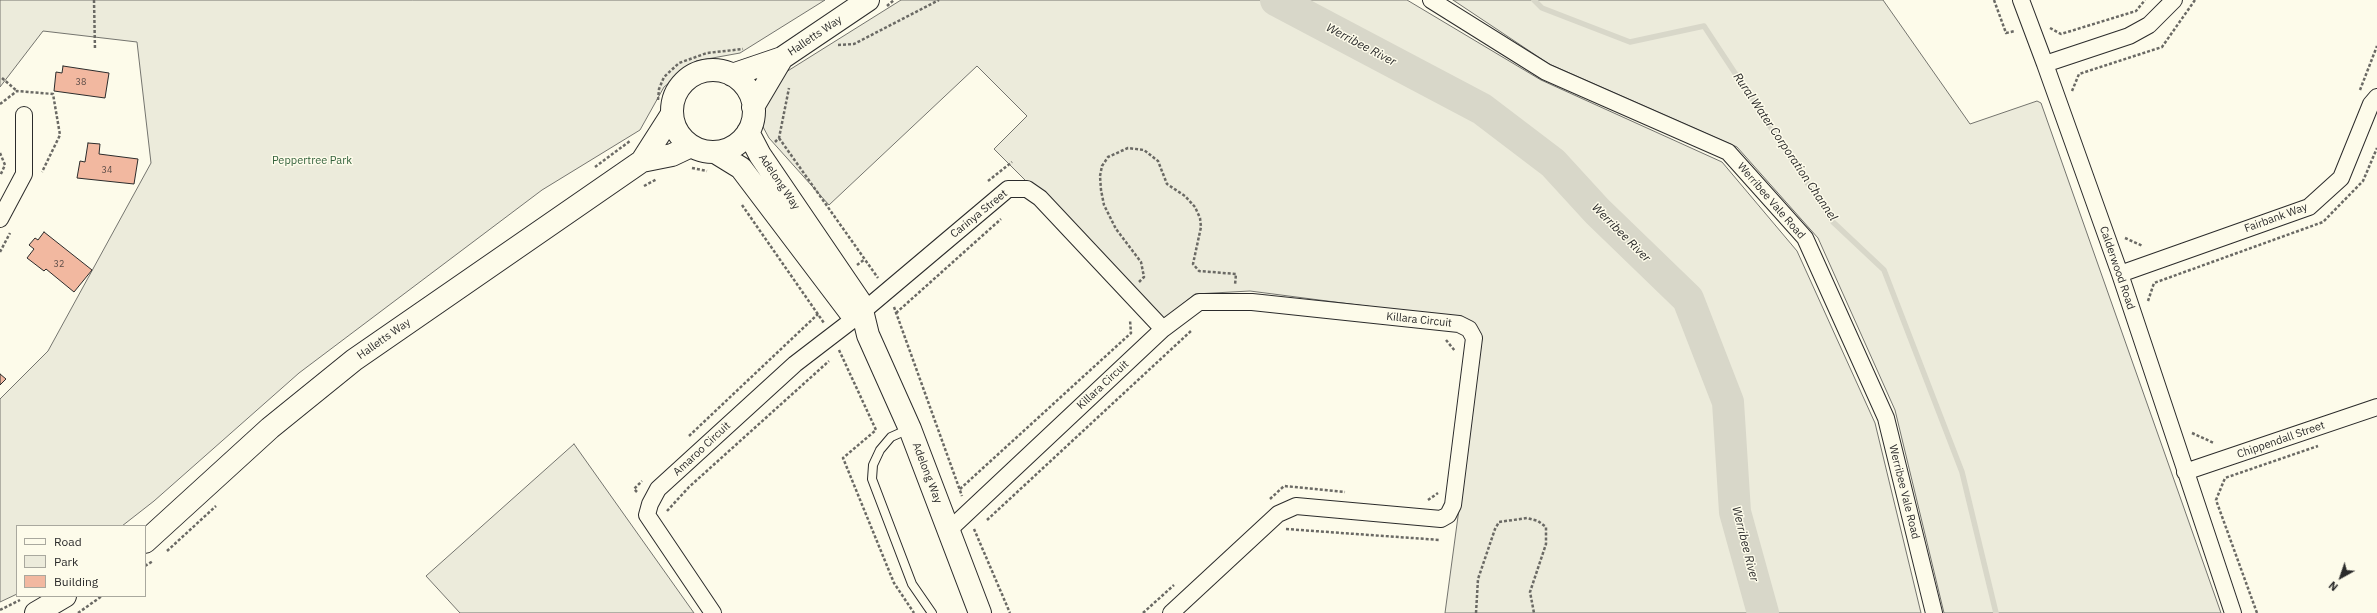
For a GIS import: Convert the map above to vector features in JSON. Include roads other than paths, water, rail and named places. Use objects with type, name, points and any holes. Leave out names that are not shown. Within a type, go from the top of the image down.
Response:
[{"type":"street","name":"Werribee Vale Road","points":[[1431,0],[1546,72],[1728,152],[1805,238],[1886,418],[1934,613]]},
{"type":"street","name":"Calderwood Road","points":[[2021,0],[2120,274],[2233,613]]},
{"type":"street","points":[[2045,64],[2129,36],[2149,25],[2174,0]]},
{"type":"street","name":"Halletts Way","points":[[782,58],[875,4]]},
{"type":"street","points":[[732,75],[782,58]]},
{"type":"street","points":[[753,107],[782,58]]},
{"type":"street","points":[[708,70],[720,71],[732,75],[742,83],[750,94],[753,107],[751,124],[748,132],[714,162],[699,149],[691,146],[682,138],[675,126],[672,114],[673,102],[677,90],[690,77],[708,70]]},
{"type":"street","name":"Fairbank Way","points":[[2120,274],[2309,207],[2341,178],[2371,104],[2377,97]]},
{"type":"street","name":"Halletts Way","points":[[151,550],[270,428],[354,360],[642,161],[672,114]]},
{"type":"street","points":[[0,219],[24,174],[24,115]]},
{"type":"street","name":"Adelong Way","points":[[748,132],[760,156],[860,302],[858,315]]},
{"type":"street","name":"Halletts Way","points":[[642,161],[672,155],[691,146]]},
{"type":"street","name":"Adelong Way","points":[[714,162],[741,168],[858,315],[910,429],[980,613]]},
{"type":"street","name":"Carinya Street","points":[[858,315],[1008,189],[1016,188],[1027,189],[1040,198],[1130,292],[1163,329]]},
{"type":"street","name":"Killara Circuit","points":[[949,530],[1163,329],[1199,302],[1252,302],[1459,324],[1469,329],[1474,338],[1453,505],[1448,515],[1441,519],[1296,506],[1278,514],[1171,613]]},
{"type":"street","name":"Amaroo Circuit","points":[[713,613],[647,515],[650,504],[658,489],[795,364],[858,315]]},
{"type":"street","name":"Chippendall Street","points":[[2185,472],[2377,407]]},
{"type":"street","points":[[28,606],[61,597]]},
{"type":"lane","points":[[910,429],[891,437],[880,450],[872,465],[872,479],[912,584],[932,613]]},
{"type":"waterway","name":"Werribee River","points":[[1276,0],[1482,109],[1553,163],[1597,211],[1688,299],[1728,402],[1735,512],[1763,613]]},
{"type":"waterway","name":"Rural Water Corporation Channel","points":[[1534,0],[1542,8],[1630,42],[1704,26],[1833,222],[1884,270],[1962,472],[1996,613]]},
{"type":"park label","name":"Peppertree Park","points":[[312,161]]}]
